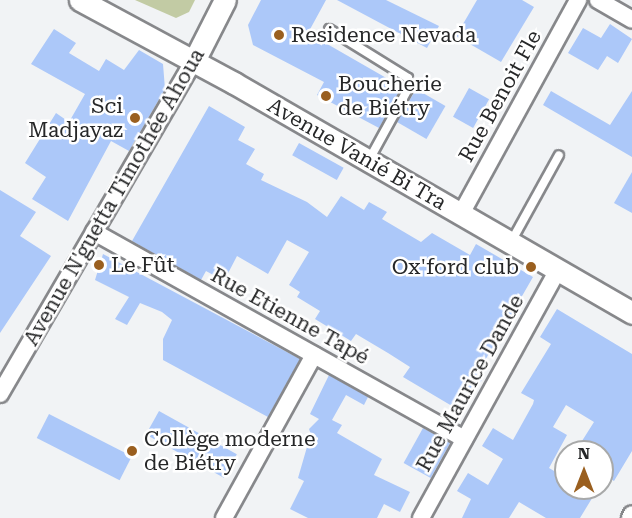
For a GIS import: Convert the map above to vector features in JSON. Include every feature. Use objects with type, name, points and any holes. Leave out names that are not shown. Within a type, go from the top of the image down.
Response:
[{"type":"street","name":"Avenue Vanié Bi Tra","points":[[80,0],[194,61],[369,160],[632,313]]},
{"type":"street","name":"Avenue N'guetta Timothée Ahoua","points":[[0,394],[194,61],[225,0]]},
{"type":"street","name":"Rue Benoit Fle","points":[[461,214],[578,0]]},
{"type":"street","points":[[598,0],[632,20]]},
{"type":"street","name":"Rue Etienne Tapé","points":[[94,232],[464,439]]},
{"type":"street","name":"Rue Maurice Dande","points":[[421,518],[558,270]]},
{"type":"street","points":[[224,518],[314,355]]},
{"type":"lane","points":[[329,29],[408,78],[408,89],[369,160]]},
{"type":"lane","points":[[510,243],[559,155]]},
{"type":"green space","points":[[135,0],[195,0],[189,12],[176,18]]},
{"type":"building","points":[[261,0],[326,0],[308,33],[402,87],[379,128],[317,95],[324,82],[253,45],[248,25]]},
{"type":"building","points":[[337,0],[386,0],[439,26],[427,48]]},
{"type":"building","points":[[477,0],[522,0],[534,7],[501,62],[456,36]]},
{"type":"building","points":[[610,24],[632,39],[618,63],[607,56],[598,70],[568,53],[583,28],[601,38]]},
{"type":"building","points":[[54,29],[76,43],[69,53],[99,71],[106,59],[124,70],[139,50],[163,64],[165,89],[129,151],[111,141],[68,221],[32,199],[46,177],[25,163],[56,113],[69,122],[85,94],[31,64]]},
{"type":"building","points":[[469,88],[489,99],[473,128],[453,117]]},
{"type":"building","points":[[416,89],[445,106],[426,139],[397,122]]},
{"type":"building","points":[[551,91],[610,125],[632,91],[632,157],[543,105]]},
{"type":"building","points":[[209,106],[245,127],[238,140],[255,149],[246,164],[264,174],[261,180],[307,202],[327,217],[341,196],[364,210],[369,202],[387,212],[382,219],[421,242],[432,233],[470,255],[476,244],[533,277],[476,376],[482,380],[471,397],[461,391],[452,406],[403,377],[410,367],[388,353],[356,334],[351,341],[315,319],[320,311],[297,297],[300,292],[289,285],[309,252],[287,240],[268,274],[237,256],[224,281],[206,271],[201,280],[132,241]]},
{"type":"building","points":[[299,143],[344,168],[337,180],[292,155]]},
{"type":"building","points":[[632,172],[632,213],[614,203]]},
{"type":"building","points":[[0,190],[36,212],[20,236],[51,256],[0,333]]},
{"type":"building","points":[[103,254],[300,359],[268,417],[163,360],[163,339],[172,320],[162,312],[140,303],[127,325],[115,319],[129,297],[95,280]]},
{"type":"building","points":[[557,309],[632,354],[632,451],[614,481],[614,440],[583,440],[594,422],[566,405],[553,427],[567,435],[564,440],[554,440],[554,459],[549,468],[554,471],[554,500],[591,500],[580,518],[546,518],[519,502],[509,518],[462,518],[471,499],[457,491],[468,473],[488,485],[503,459],[482,446],[493,428],[513,440],[533,404],[534,400],[521,393],[551,344],[540,337]]},
{"type":"building","points":[[329,375],[368,397],[364,405],[346,395],[332,420],[342,425],[337,433],[382,459],[374,475],[410,492],[400,512],[384,504],[377,518],[308,518],[290,509],[304,481],[298,478],[307,447],[314,443],[309,429],[319,419],[310,414]]},
{"type":"building","points":[[159,411],[237,454],[224,478],[146,435]]},
{"type":"building","points":[[49,414],[132,456],[120,480],[37,438]]},
{"type":"building","points":[[423,428],[450,443],[431,478],[404,463]]},
{"type":"place","name":"Residence Nevada","points":[[279,35]]},
{"type":"place","name":"Boucherie de Biétry","points":[[326,96]]},
{"type":"place","name":"Sci Madjayaz","points":[[135,118]]},
{"type":"place","name":"Le Fût","points":[[99,265]]},
{"type":"place","name":"Ox'ford club","points":[[531,267]]},
{"type":"place","name":"Collège moderne de Biétry","points":[[132,451]]}]
